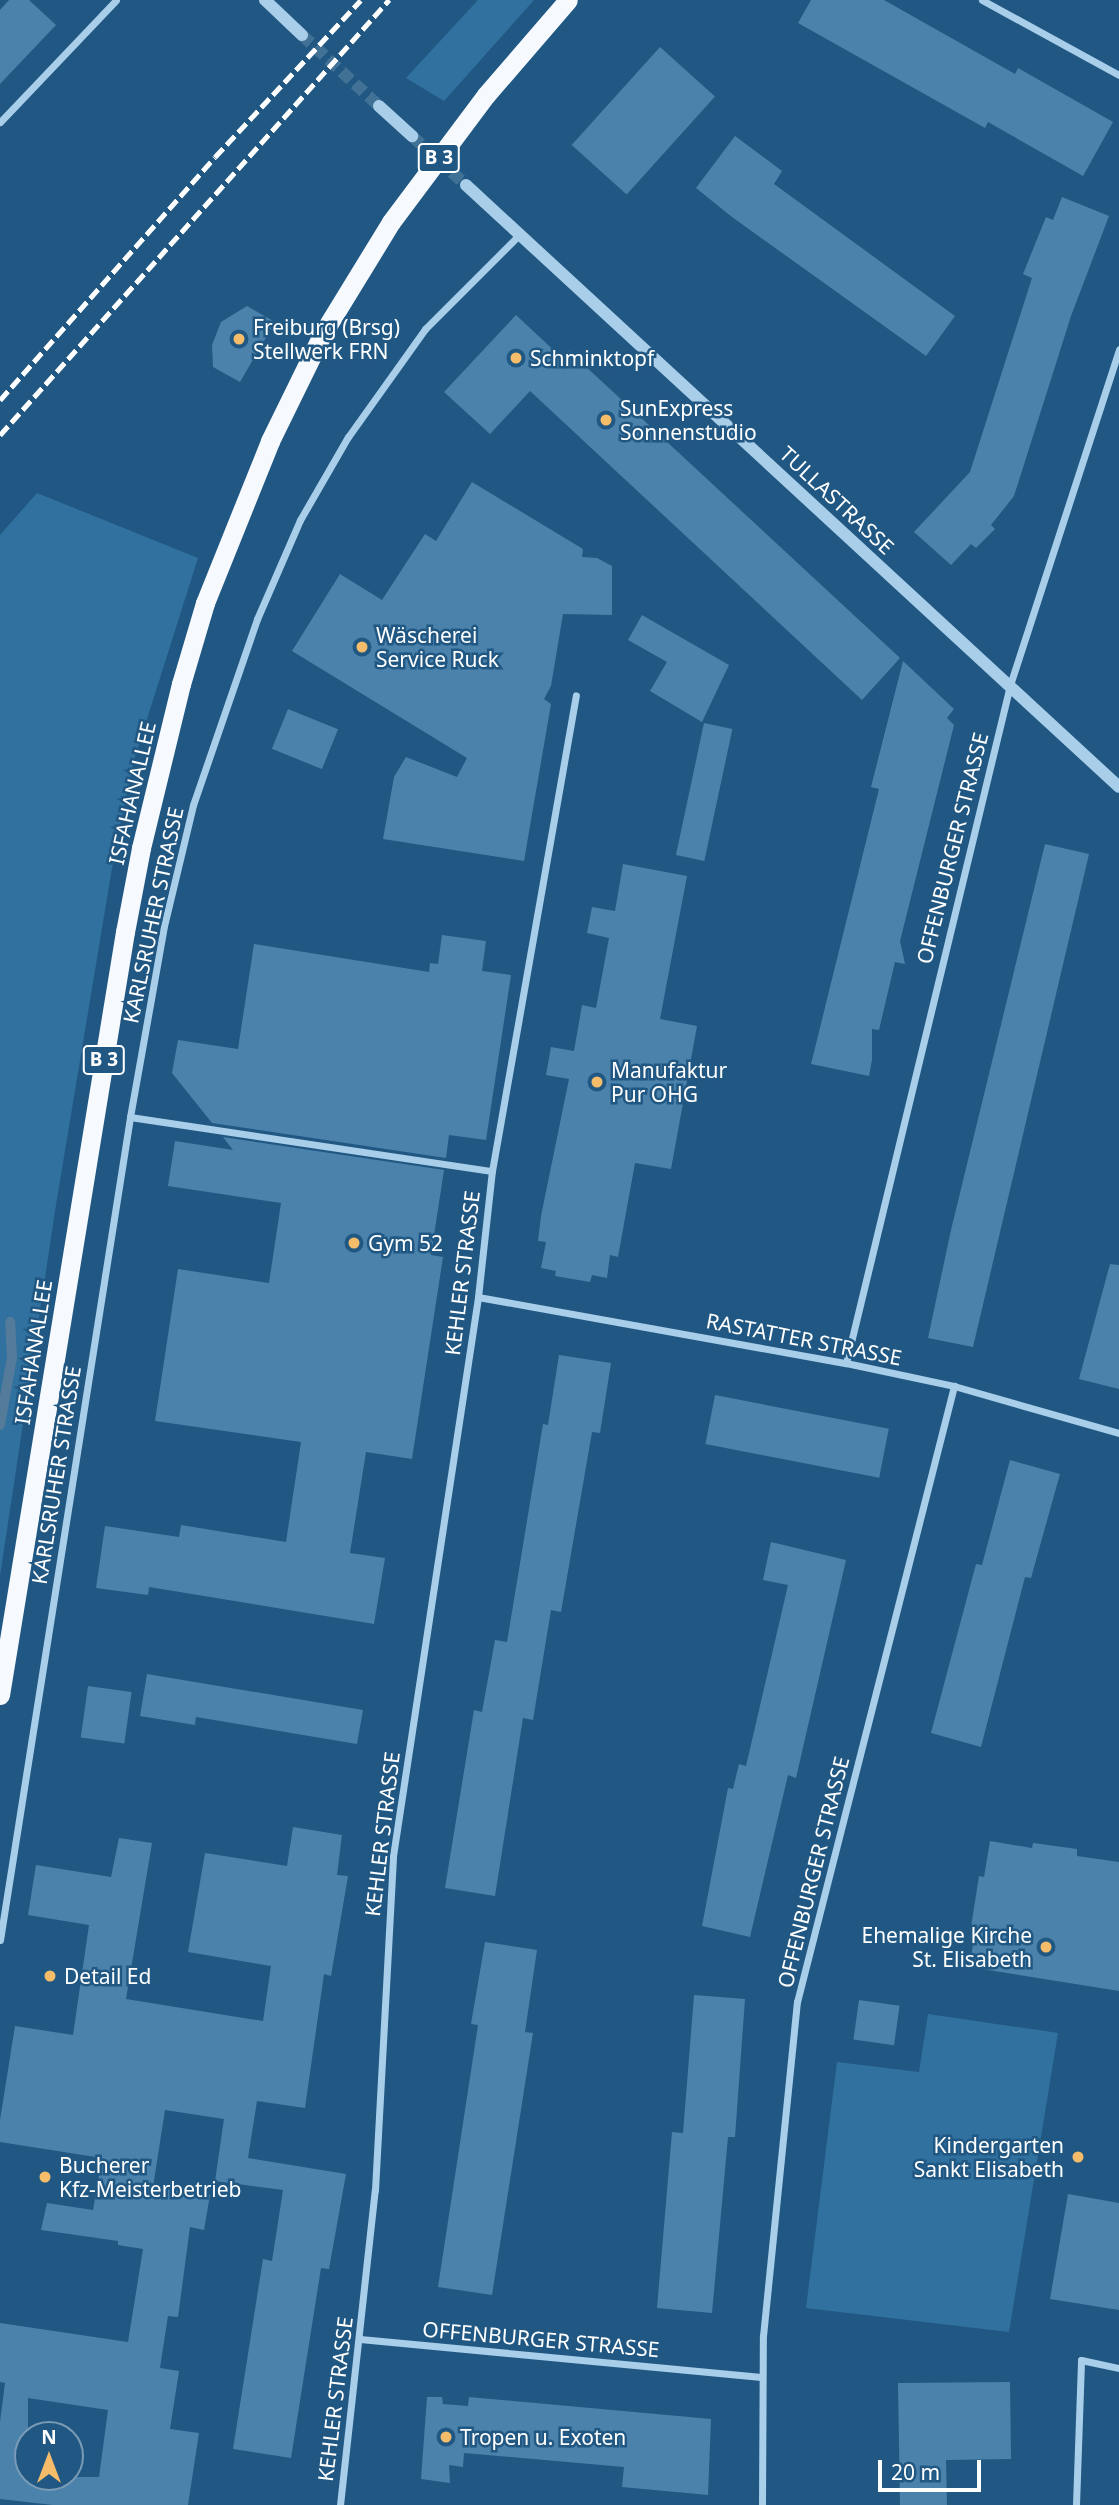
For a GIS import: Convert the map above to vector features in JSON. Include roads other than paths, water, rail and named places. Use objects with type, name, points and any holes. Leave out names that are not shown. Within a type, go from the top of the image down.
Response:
[{"type":"highway","name":"ISFAHANALLEE","points":[[0,1695],[125,932],[160,766],[205,603],[270,441],[323,333],[391,222],[486,95],[568,0]]},
{"type":"street","points":[[0,121],[116,0]]},
{"type":"street","points":[[265,0],[302,35]]},
{"type":"street","points":[[982,0],[1119,75]]},
{"type":"street","points":[[379,106],[412,136]]},
{"type":"street","name":"TULLASTRASSE","points":[[466,186],[1119,787]]},
{"type":"street","name":"KARLSRUHER STRASSE","points":[[0,1940],[130,1117],[164,926],[194,805],[257,619],[300,520],[348,437],[425,329],[520,234]]},
{"type":"street","name":"OFFENBURGER STRASSE","points":[[846,1363],[1010,685],[1119,349]]},
{"type":"street","name":"KEHLER STRASSE","points":[[340,2505],[375,2190],[393,1856],[478,1297],[492,1171],[576,695]]},
{"type":"street","name":"KEHLER STRASSE","points":[[130,1117],[492,1171]]},
{"type":"street","name":"RASTATTER STRASSE","points":[[478,1297],[846,1363],[954,1386],[1119,1433]]},
{"type":"street","name":"OFFENBURGER STRASSE","points":[[762,2505],[761,2376],[797,2003],[954,1386]]},
{"type":"street","name":"OFFENBURGER STRASSE","points":[[360,2339],[761,2376]]},
{"type":"street","points":[[1076,2505],[1081,2360],[1119,2368]]},
{"type":"waterway","points":[[0,1425],[12,1357],[10,1322]]},
{"type":"tunnel","points":[[302,35],[379,106]]},
{"type":"tunnel","points":[[412,136],[466,185]]},
{"type":"railway","points":[[0,400],[215,157],[361,0]]},
{"type":"railway","points":[[0,435],[389,0]]},
{"type":"place","name":"Freiburg (Brsg) Stellwerk FRN","points":[[239,339]]},
{"type":"place","name":"Schminktopf","points":[[516,358]]},
{"type":"place","name":"SunExpress Sonnenstudio","points":[[606,420]]},
{"type":"place","name":"Wäscherei Service Ruck","points":[[362,647]]},
{"type":"place","name":"Manufaktur Pur OHG","points":[[597,1082]]},
{"type":"place","name":"Gym 52","points":[[354,1243]]},
{"type":"place","name":"Ehemalige Kirche St. Elisabeth","points":[[1046,1947]]},
{"type":"place","name":"Detail Ed","points":[[50,1976]]},
{"type":"place","name":"Kindergarten Sankt Elisabeth","points":[[1078,2157]]},
{"type":"place","name":"Bucherer Kfz-Meisterbetrieb","points":[[45,2177]]},
{"type":"place","name":"Tropen u. Exoten","points":[[446,2437]]}]
